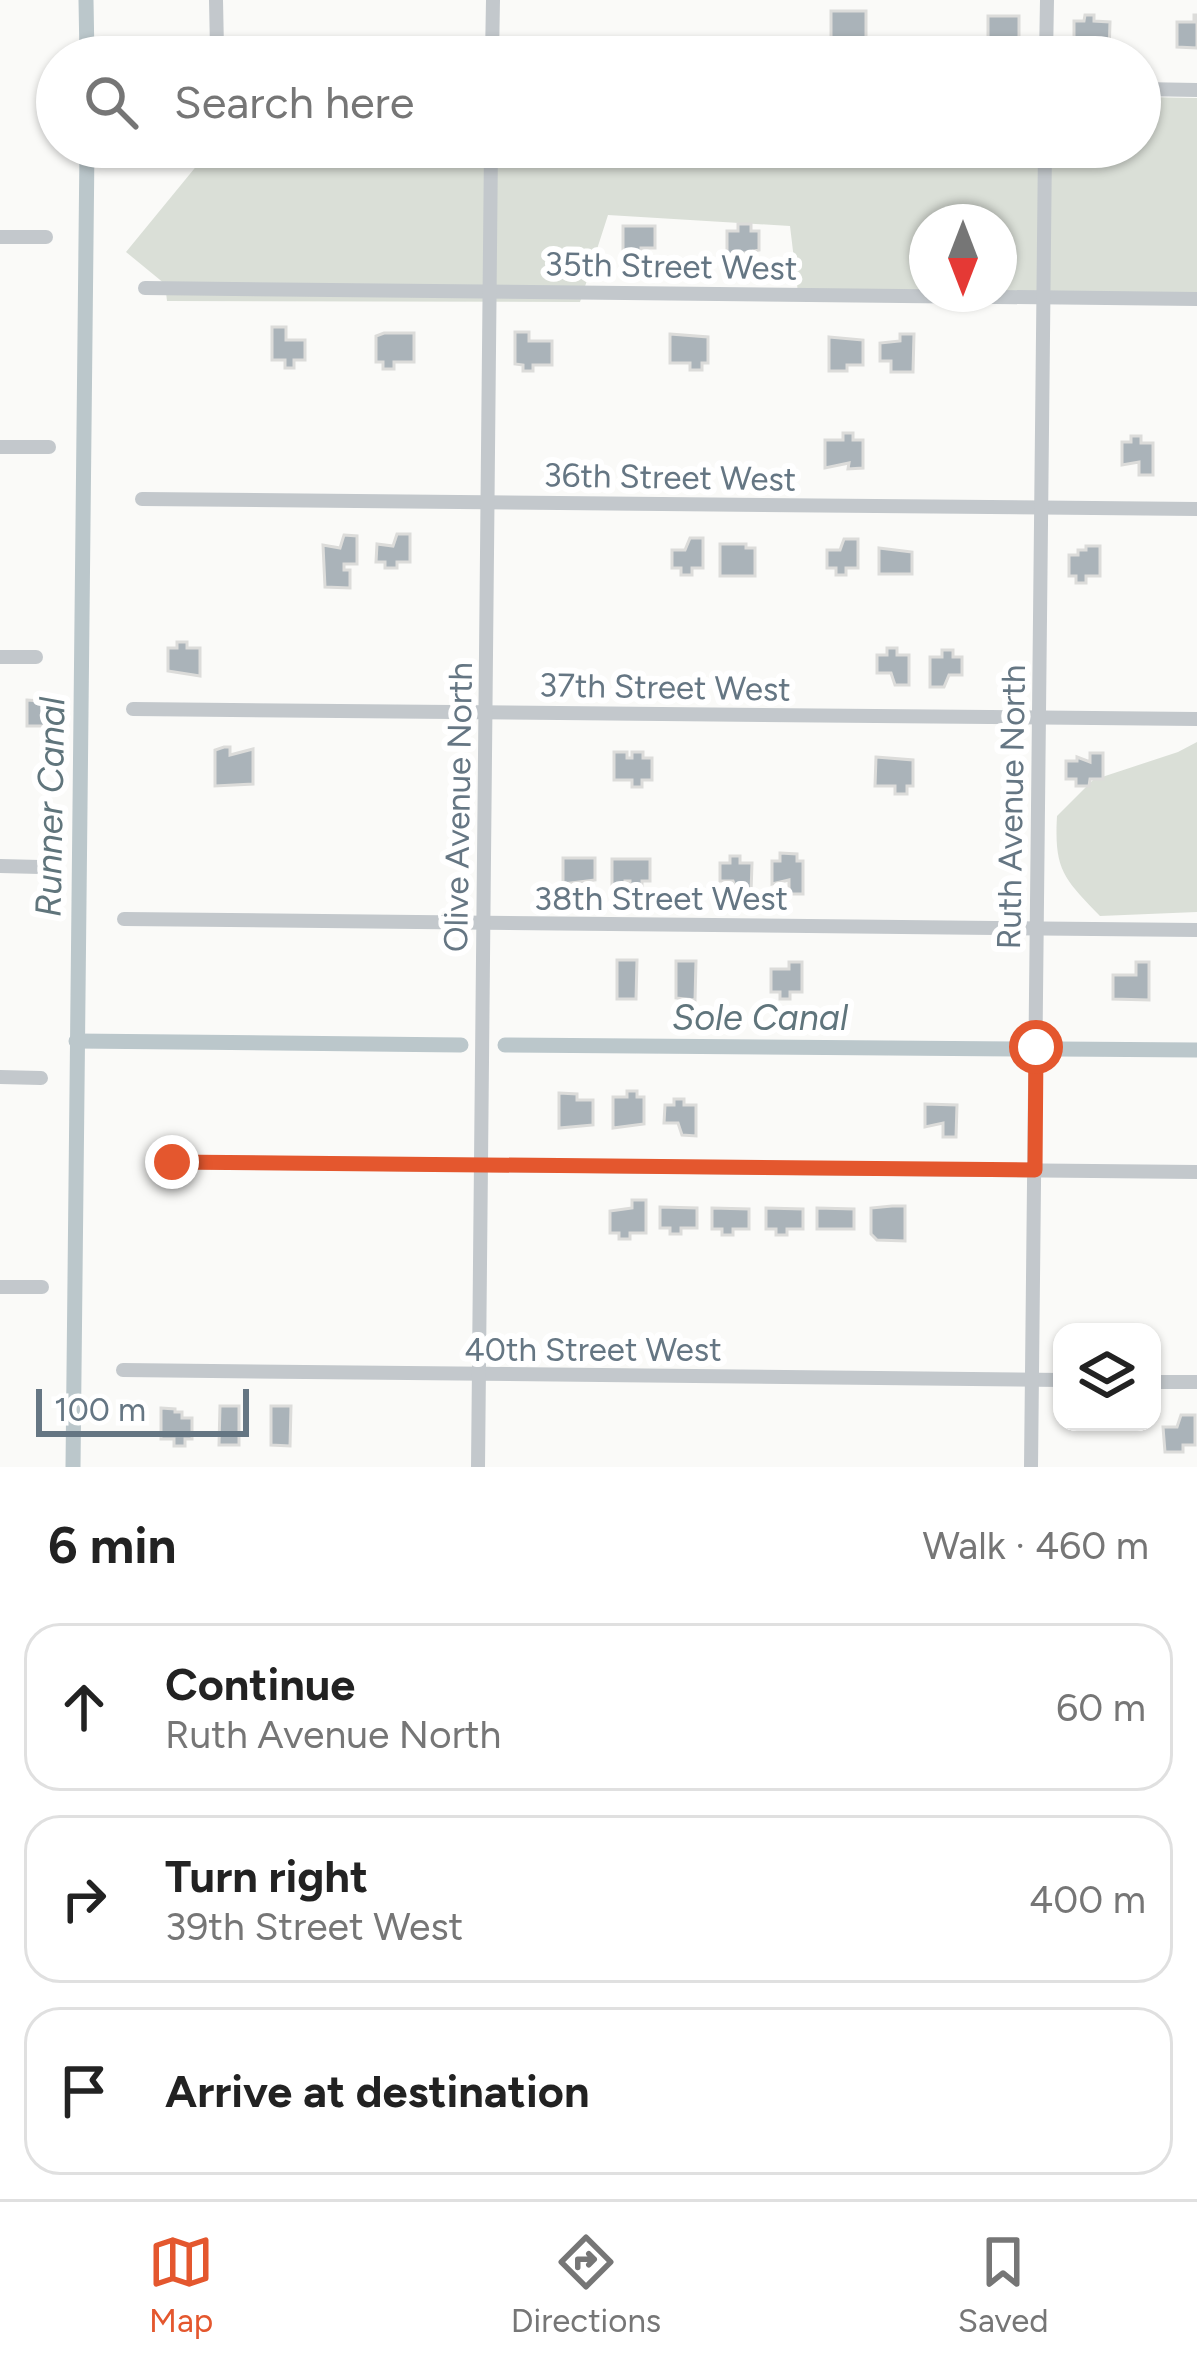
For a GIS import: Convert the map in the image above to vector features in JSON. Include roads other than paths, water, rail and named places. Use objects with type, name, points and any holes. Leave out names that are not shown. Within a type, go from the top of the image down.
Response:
[{"type":"street","points":[[216,0],[217,36]]},
{"type":"street","points":[[492,36],[493,0]]},
{"type":"street","points":[[1046,36],[1047,0]]},
{"type":"street","points":[[1161,89],[1197,90]]},
{"type":"street","name":"Olive Avenue North","points":[[478,1467],[491,168]]},
{"type":"street","name":"Ruth Avenue North","points":[[1031,1467],[1045,168]]},
{"type":"street","points":[[0,237],[46,237]]},
{"type":"street","name":"35th Street West","points":[[145,288],[1197,299]]},
{"type":"street","points":[[0,447],[49,447]]},
{"type":"street","name":"36th Street West","points":[[142,499],[1197,509]]},
{"type":"street","points":[[0,657],[36,657]]},
{"type":"street","name":"37th Street West","points":[[133,709],[1197,719]]},
{"type":"street","points":[[0,866],[40,866]]},
{"type":"street","name":"38th Street West","points":[[124,919],[1197,930]]},
{"type":"street","points":[[0,1077],[41,1078]]},
{"type":"street","points":[[172,1162],[1197,1172]]},
{"type":"street","points":[[0,1287],[42,1287]]},
{"type":"street","name":"40th Street West","points":[[123,1370],[1053,1380]]},
{"type":"street","points":[[1161,1382],[1197,1382]]},
{"type":"waterway","name":"Runner Canal","points":[[86,0],[87,36]]},
{"type":"waterway","name":"Runner Canal","points":[[73,1467],[87,168]]},
{"type":"waterway","name":"Sole Canal","points":[[76,1041],[461,1045]]},
{"type":"waterway","name":"Sole Canal","points":[[505,1045],[1015,1049]]},
{"type":"waterway","name":"Sole Canal","points":[[1058,1049],[1197,1050]]}]
